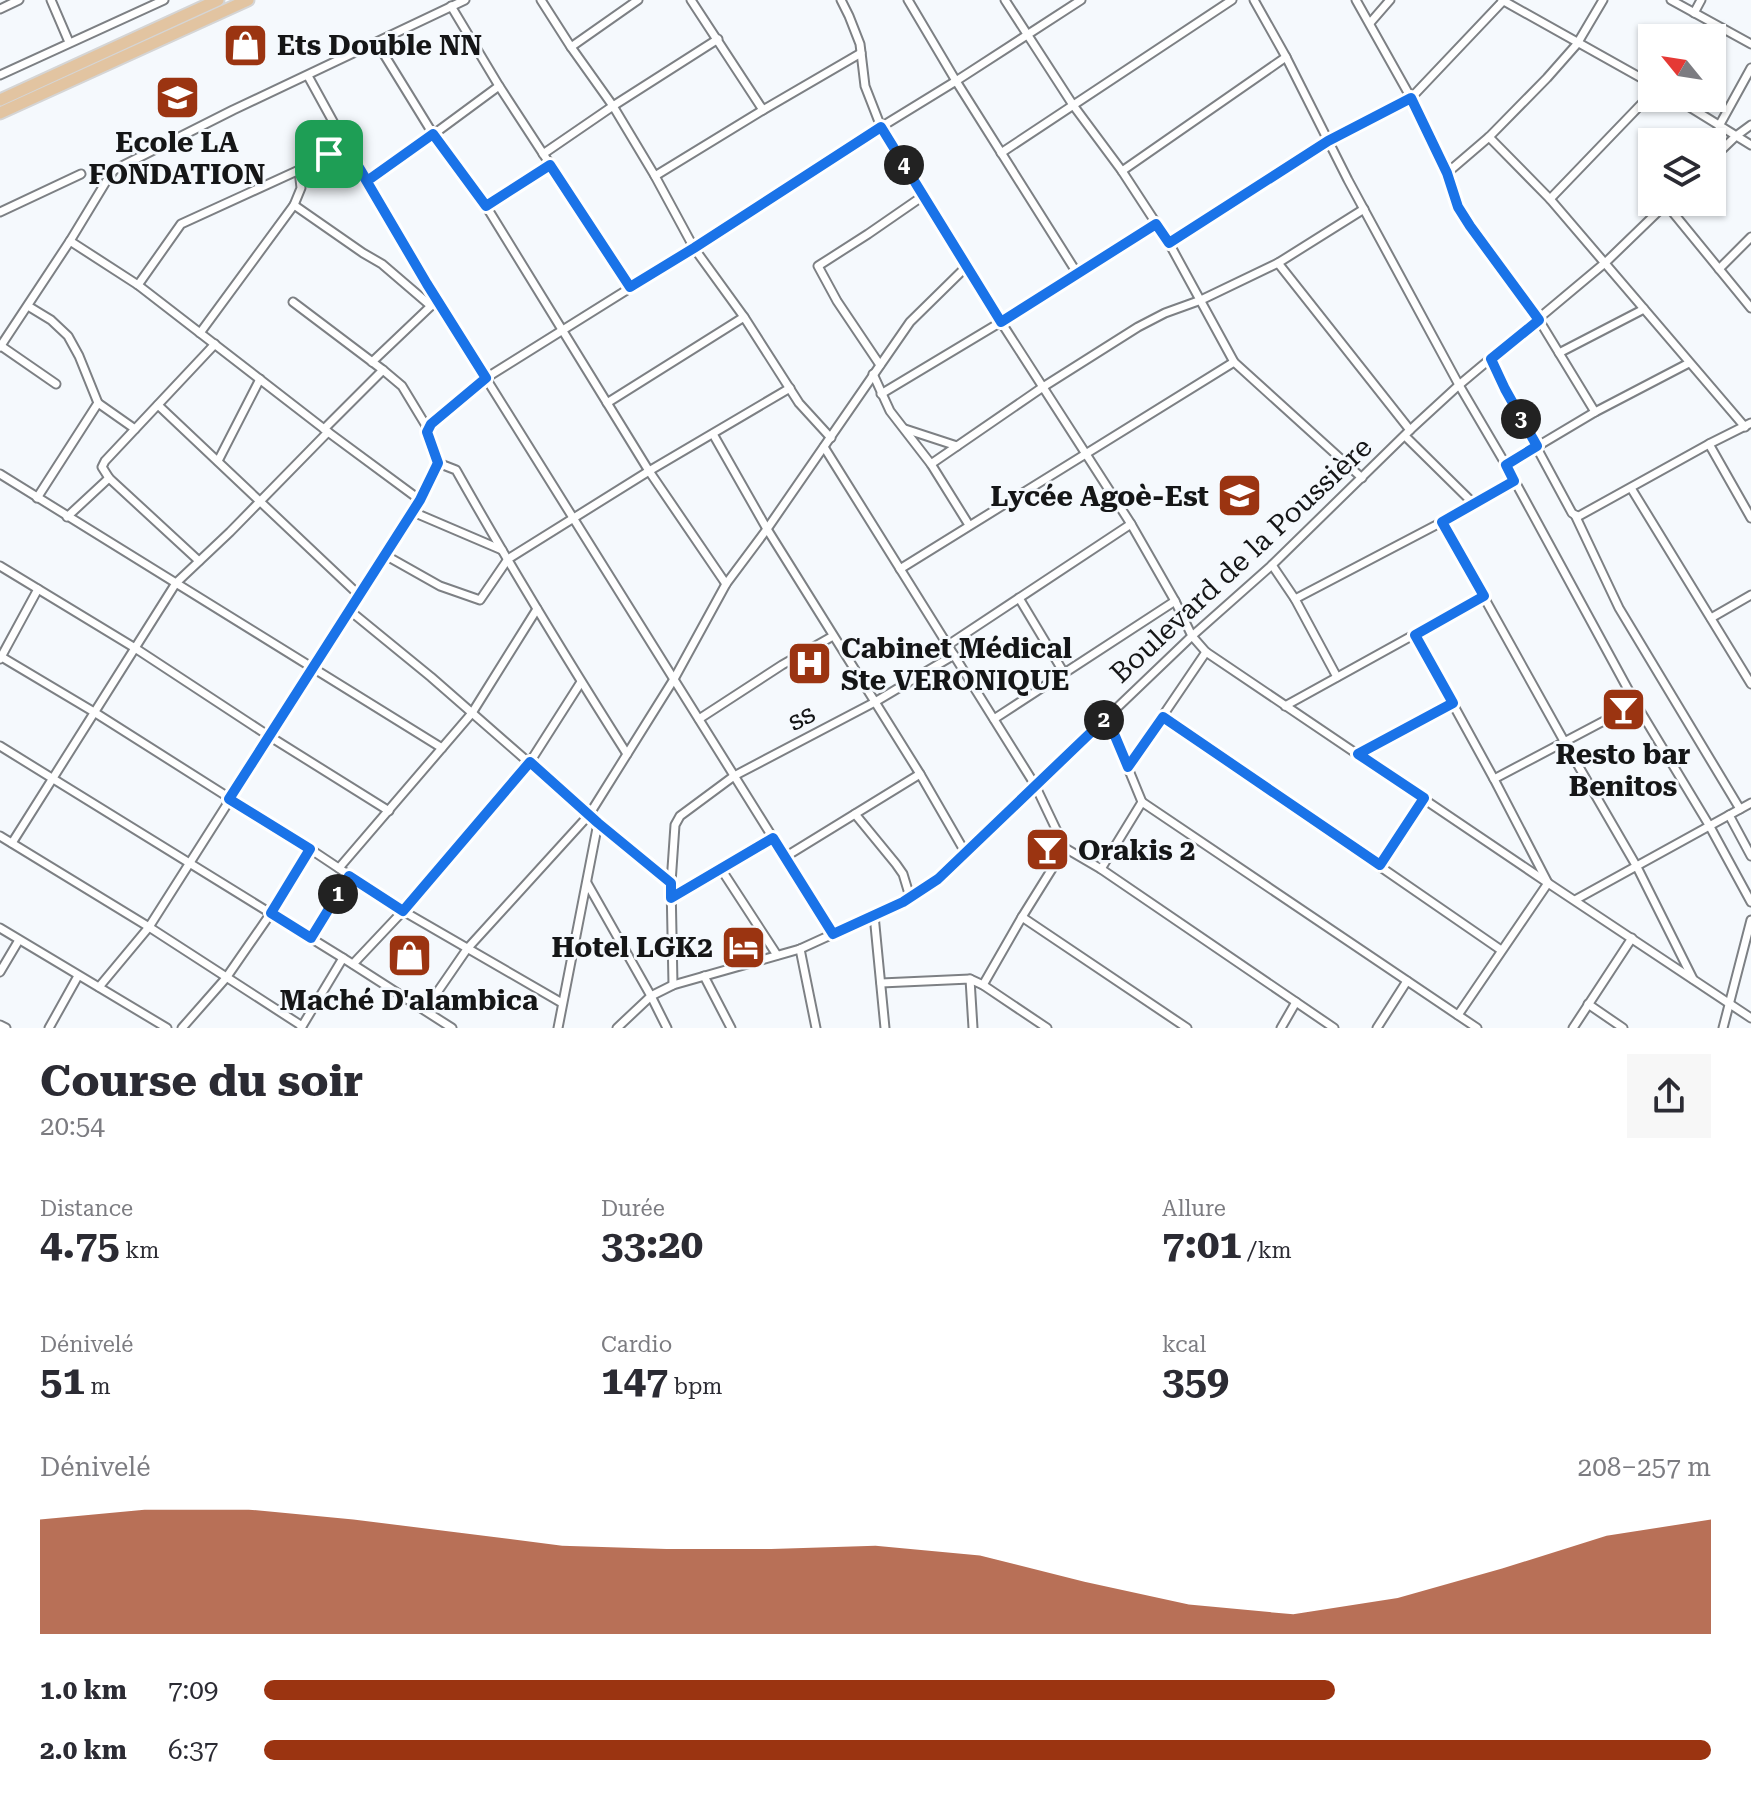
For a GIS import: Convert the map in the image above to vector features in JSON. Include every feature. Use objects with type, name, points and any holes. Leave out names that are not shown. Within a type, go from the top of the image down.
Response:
[{"type":"main road","points":[[0,100],[218,0]]},
{"type":"main road","points":[[0,113],[248,0]]},
{"type":"street","points":[[0,9],[19,0]]},
{"type":"street","points":[[51,0],[69,42]]},
{"type":"street","points":[[0,75],[164,0]]},
{"type":"street","points":[[56,384],[0,347],[114,170],[465,0]]},
{"type":"street","points":[[541,0],[613,106],[694,248],[744,317],[799,403],[831,438]]},
{"type":"street","points":[[571,47],[638,0]]},
{"type":"street","points":[[841,0],[856,30],[865,86],[881,127],[966,267],[1131,524],[1192,636],[1206,652],[1751,1018]]},
{"type":"street","points":[[908,0],[1077,273]]},
{"type":"street","points":[[1005,0],[1169,243],[1234,362],[1362,478]]},
{"type":"street","points":[[427,432],[431,424],[486,378],[1081,0]]},
{"type":"street","points":[[1001,153],[1232,0]]},
{"type":"street","points":[[1254,0],[1459,385],[1636,704],[1751,902]]},
{"type":"street","points":[[1356,0],[1411,98],[1447,173],[1453,195],[1470,226],[1539,320],[1595,412]]},
{"type":"street","points":[[1370,23],[1390,0]]},
{"type":"street","points":[[1169,243],[1328,141],[1411,98],[1502,0],[1638,77]]},
{"type":"street","points":[[1447,173],[1489,137],[1547,78],[1577,44],[1603,0]]},
{"type":"street","points":[[1671,0],[1751,44]]},
{"type":"street","points":[[1694,13],[1701,0]]},
{"type":"street","points":[[694,1],[763,110]]},
{"type":"street","points":[[451,6],[499,86],[630,287]]},
{"type":"street","points":[[543,154],[718,39]]},
{"type":"street","points":[[377,43],[433,134],[486,206],[649,471],[726,584]]},
{"type":"street","points":[[655,176],[861,53]]},
{"type":"street","points":[[1122,171],[1286,57]]},
{"type":"street","points":[[1719,126],[1751,68]]},
{"type":"street","points":[[308,76],[434,303],[486,378],[833,934]]},
{"type":"street","points":[[367,181],[499,86]]},
{"type":"street","points":[[1550,199],[1638,108]]},
{"type":"street","points":[[1697,112],[1751,145]]},
{"type":"street","points":[[1726,146],[1751,125]]},
{"type":"street","points":[[1489,137],[1550,199],[1689,363],[1748,425],[1579,516],[1575,515]]},
{"type":"street","points":[[138,285],[181,224],[299,170],[344,142]]},
{"type":"street","points":[[329,154],[353,158]]},
{"type":"street","points":[[486,206],[550,165]]},
{"type":"street","points":[[200,333],[294,205],[301,188],[299,170]]},
{"type":"street","points":[[0,212],[81,174]]},
{"type":"street","points":[[880,365],[837,301],[818,266],[923,196]]},
{"type":"street","points":[[294,205],[434,303]]},
{"type":"street","points":[[931,464],[1043,387],[1151,320],[1278,263],[1364,209]]},
{"type":"street","name":"Boulevard de la Poussière","points":[[617,1028],[651,996],[673,985],[800,949],[910,897],[938,879],[1192,636],[1272,565],[1407,433],[1459,385],[1606,262],[1654,216]]},
{"type":"street","points":[[1677,216],[1751,308]]},
{"type":"street","points":[[881,394],[1156,224]]},
{"type":"street","points":[[1719,269],[1751,237]]},
{"type":"street","points":[[70,241],[138,285],[420,500]]},
{"type":"street","points":[[1278,263],[1407,433],[1473,503]]},
{"type":"street","points":[[425,1010],[467,949],[589,815],[674,679],[726,584],[918,313],[966,267]]},
{"type":"street","points":[[99,987],[149,927],[413,512],[438,463],[427,432],[406,391],[293,302]]},
{"type":"street","points":[[372,362],[434,303]]},
{"type":"street","points":[[28,306],[51,320],[68,336],[98,403],[135,429]]},
{"type":"street","points":[[1559,353],[1644,309]]},
{"type":"street","points":[[607,403],[744,317]]},
{"type":"street","points":[[199,561],[109,478],[102,467],[215,344]]},
{"type":"street","points":[[1491,359],[1509,398],[1575,515],[1619,608],[1740,809]]},
{"type":"street","points":[[900,569],[1234,362]]},
{"type":"street","points":[[1506,465],[1595,412],[1689,363]]},
{"type":"street","points":[[12,843],[176,583],[260,501],[383,370]]},
{"type":"street","points":[[873,374],[890,411],[931,464],[969,525]]},
{"type":"street","points":[[218,461],[260,379]]},
{"type":"street","points":[[385,555],[440,586],[477,600],[508,559],[790,388]]},
{"type":"street","points":[[37,498],[98,403]]},
{"type":"street","points":[[158,405],[359,595]]},
{"type":"street","points":[[904,429],[957,446]]},
{"type":"street","points":[[713,434],[767,529],[965,852]]},
{"type":"street","points":[[1709,444],[1751,518]]},
{"type":"street","points":[[824,447],[1035,785],[1065,848],[1101,869],[1334,1028]]},
{"type":"street","points":[[438,463],[456,470],[627,754]]},
{"type":"street","points":[[0,474],[442,748]]},
{"type":"street","points":[[67,517],[109,478]]},
{"type":"street","points":[[1295,599],[1514,481]]},
{"type":"street","points":[[1631,488],[1751,684]]},
{"type":"street","points":[[413,512],[502,550]]},
{"type":"street","points":[[1442,522],[1637,867],[1693,979]]},
{"type":"street","points":[[948,645],[1131,524]]},
{"type":"street","points":[[1272,565],[1295,599],[1337,677]]},
{"type":"street","points":[[0,566],[135,648],[389,811]]},
{"type":"street","points":[[38,589],[0,657],[94,712],[403,911],[562,1003]]},
{"type":"street","points":[[1711,618],[1751,595]]},
{"type":"street","points":[[1285,706],[1484,596]]},
{"type":"street","points":[[1019,598],[1064,673]]},
{"type":"street","points":[[994,719],[1175,601]]},
{"type":"street","points":[[339,868],[472,713],[537,609]]},
{"type":"street","points":[[349,610],[671,883],[673,985]]},
{"type":"street","points":[[1415,635],[1548,883]]},
{"type":"street","points":[[699,719],[833,636]]},
{"type":"street","points":[[1128,767],[1206,652]]},
{"type":"street","name":"ss","points":[[671,883],[675,825],[680,816],[734,776],[875,702],[954,655]]},
{"type":"street","points":[[353,964],[403,911],[530,762],[581,682]]},
{"type":"street","points":[[1358,754],[1453,703]]},
{"type":"street","points":[[1494,779],[1636,704]]},
{"type":"street","points":[[1107,717],[1142,802],[1477,1028]]},
{"type":"street","points":[[1163,717],[1501,950]]},
{"type":"street","points":[[0,746],[452,1028]]},
{"type":"street","points":[[785,857],[920,774]]},
{"type":"street","points":[[1380,865],[1424,798]]},
{"type":"street","points":[[1101,869],[1142,802]]},
{"type":"street","points":[[1575,900],[1751,803]]},
{"type":"street","points":[[855,814],[903,874],[910,897]]},
{"type":"street","points":[[1729,815],[1751,856]]},
{"type":"street","points":[[558,1028],[598,823]]},
{"type":"street","points":[[0,836],[149,927],[301,1027],[343,958]]},
{"type":"street","points":[[671,898],[773,838]]},
{"type":"street","points":[[983,985],[1065,848]]},
{"type":"street","points":[[182,1028],[226,978],[310,849]]},
{"type":"street","points":[[721,869],[777,955]]},
{"type":"street","points":[[311,938],[349,876]]},
{"type":"street","points":[[587,883],[667,1028]]},
{"type":"street","points":[[1458,1015],[1548,883]]},
{"type":"street","points":[[874,915],[885,1028]]},
{"type":"street","points":[[1022,917],[1187,1028]]},
{"type":"street","points":[[1723,1028],[1751,920]]},
{"type":"street","points":[[0,928],[167,1028]]},
{"type":"street","points":[[1573,1028],[1632,938]]},
{"type":"street","points":[[1,967],[19,940]]},
{"type":"street","points":[[800,949],[816,1028]]},
{"type":"street","points":[[49,1028],[78,976]]},
{"type":"street","points":[[704,976],[731,1028]]},
{"type":"street","points":[[881,983],[970,979],[1047,1028]]},
{"type":"street","points":[[970,979],[973,1028]]},
{"type":"street","points":[[1377,1028],[1407,981]]},
{"type":"street","points":[[1281,1028],[1296,1002]]},
{"type":"street","points":[[1588,1004],[1623,1028]]},
{"type":"street","points":[[0,1025],[6,1028]]},
{"type":"place","name":"Ets Double NN","points":[[246,45]]},
{"type":"place","name":"Ecole LA FONDATION","points":[[177,98]]},
{"type":"place","name":"Lycée Agoè-Est","points":[[1240,496]]},
{"type":"place","name":"Cabinet Médical Ste VERONIQUE","points":[[810,664]]},
{"type":"place","name":"Resto bar Benitos","points":[[1623,709]]},
{"type":"place","name":"Orakis 2","points":[[1047,850]]},
{"type":"place","name":"Hotel LGK2","points":[[744,947]]},
{"type":"place","name":"Maché D'alambica","points":[[409,955]]},
{"type":"route","points":[[1411,98],[1447,173],[1458,207],[1539,320],[1491,359],[1537,446],[1506,465],[1514,481],[1442,522],[1484,596],[1415,635],[1453,703],[1358,754],[1424,798],[1380,865],[1163,717],[1128,767],[1107,717],[938,879],[903,902],[833,934],[773,838],[671,898],[671,883],[530,762],[403,911],[349,876],[311,938],[271,913],[310,849],[229,799],[420,500],[438,463],[427,432],[431,424],[486,378],[353,158],[329,154],[344,142],[367,181],[433,134],[486,206],[550,165],[630,287],[881,127],[1001,322],[1156,224],[1169,243],[1328,141],[1411,98]]}]
